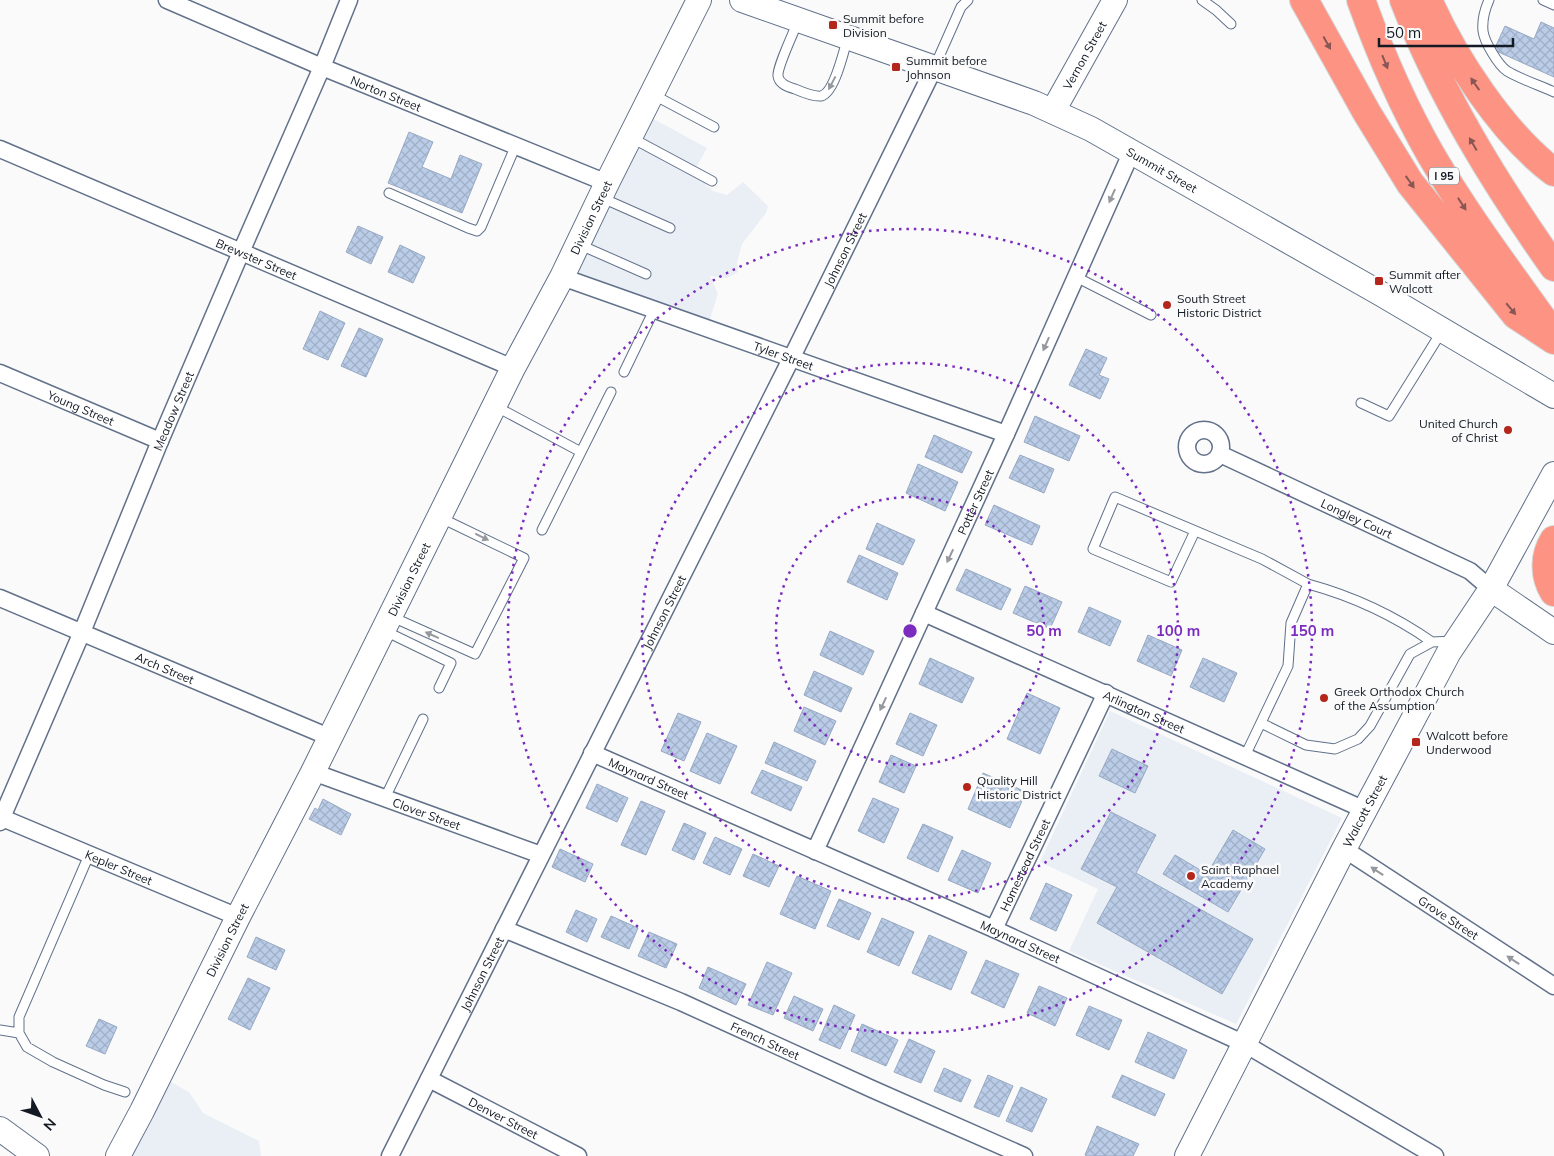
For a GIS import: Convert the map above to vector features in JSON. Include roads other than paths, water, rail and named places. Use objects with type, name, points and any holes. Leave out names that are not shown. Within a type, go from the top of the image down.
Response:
[{"type":"highway","points":[[1304,0],[1367,113],[1410,183],[1516,315],[1554,340]]},
{"type":"highway","name":"I 95","points":[[1361,0],[1388,68],[1412,120],[1432,156],[1467,212],[1554,336]]},
{"type":"highway","points":[[1404,0],[1429,61],[1459,120],[1510,203],[1554,267]]},
{"type":"highway","points":[[1428,0],[1453,50],[1480,90],[1521,142],[1554,172]]},
{"type":"highway","points":[[1554,540],[1549,550],[1546,570],[1548,580],[1554,592]]},
{"type":"main road","name":"Division Street","points":[[118,1156],[313,772],[513,368],[562,276],[603,190],[699,0]]},
{"type":"main road","name":"Summit Street","points":[[742,0],[1052,111],[1091,129],[1554,396]]},
{"type":"main road","name":"Vernon Street","points":[[1052,111],[1115,0]]},
{"type":"main road","name":"Walcott Street","points":[[1187,1156],[1344,849],[1456,641],[1491,589],[1554,474]]},
{"type":"main road","points":[[1491,589],[1554,632]]},
{"type":"main road","points":[[0,1128],[37,1156]]},
{"type":"street","name":"Norton Street","points":[[166,0],[322,67],[516,145],[603,190]]},
{"type":"street","name":"Meadow Street","points":[[1,819],[349,0]]},
{"type":"street","name":"Johnson Street","points":[[390,1156],[791,359],[934,68]]},
{"type":"street","name":"Brewster Street","points":[[0,149],[513,368]]},
{"type":"street","name":"Potter Street","points":[[815,851],[1006,434],[1132,152]]},
{"type":"street","name":"Tyler Street","points":[[562,276],[1006,434]]},
{"type":"street","name":"Young Street","points":[[0,373],[160,441]]},
{"type":"street","name":"Longley Court","points":[[1220,454],[1470,571],[1491,589]]},
{"type":"street","name":"Arch Street","points":[[0,598],[329,737]]},
{"type":"street","name":"Arlington Street","points":[[924,613],[1365,810]]},
{"type":"street","name":"Homestead Street","points":[[994,928],[1106,693]]},
{"type":"street","name":"Maynard Street","points":[[592,752],[994,928],[1245,1044],[1435,1156]]},
{"type":"street","name":"Clover Street","points":[[313,772],[541,855]]},
{"type":"street","name":"Kepler Street","points":[[1,819],[238,917]]},
{"type":"street","name":"Grove Street","points":[[1344,849],[1554,986]]},
{"type":"street","name":"French Street","points":[[504,929],[681,1002],[1024,1156]]},
{"type":"street","name":"Denver Street","points":[[428,1079],[578,1156]]},
{"type":"lane","points":[[934,68],[961,7],[968,0]]},
{"type":"lane","points":[[1202,0],[1231,24]]},
{"type":"lane","points":[[1489,0],[1482,30],[1485,40],[1494,55],[1506,70],[1554,92]]},
{"type":"lane","points":[[1543,0],[1554,5]]},
{"type":"lane","points":[[798,20],[778,75],[785,86],[820,96],[826,93],[835,80],[848,37]]},
{"type":"lane","points":[[652,94],[714,127]]},
{"type":"lane","points":[[630,137],[712,180]]},
{"type":"lane","points":[[389,193],[477,231],[481,227],[516,145]]},
{"type":"lane","points":[[603,190],[670,228]]},
{"type":"lane","points":[[578,244],[646,274]]},
{"type":"lane","points":[[1076,277],[1151,315]]},
{"type":"lane","points":[[624,372],[654,310]]},
{"type":"lane","points":[[1361,403],[1389,416],[1442,330]]},
{"type":"lane","points":[[542,530],[611,392]]},
{"type":"lane","points":[[494,406],[581,452]]},
{"type":"lane","points":[[1195,531],[1171,582],[1093,549],[1115,497],[1262,559],[1308,584],[1334,591],[1398,620],[1432,642]]},
{"type":"lane","points":[[386,623],[475,654],[524,558],[439,517]]},
{"type":"lane","points":[[1245,756],[1288,666],[1291,623],[1308,584]]},
{"type":"lane","points":[[386,623],[451,663],[439,688]]},
{"type":"lane","points":[[1261,723],[1306,745],[1335,749],[1358,739],[1370,726],[1410,654],[1432,642],[1456,641]]},
{"type":"lane","points":[[385,798],[423,719]]},
{"type":"lane","points":[[90,855],[19,1018],[19,1033],[26,1047],[53,1062],[104,1085],[125,1092]]},
{"type":"lane","points":[[0,1030],[19,1033]]},
{"type":"place","name":"Summit before Division","points":[[833,25]]},
{"type":"place","name":"Summit before Johnson","points":[[896,67]]},
{"type":"place","name":"Summit after Walcott","points":[[1379,281]]},
{"type":"place","name":"South Street Historic District","points":[[1167,305]]},
{"type":"place","name":"United Church of Christ","points":[[1508,430]]},
{"type":"place","name":"Greek Orthodox Church of the Assumption","points":[[1324,698]]},
{"type":"place","name":"Walcott before Underwood","points":[[1416,742]]},
{"type":"place","name":"Quality Hill Historic District","points":[[967,787]]},
{"type":"place","name":"Saint Raphael Academy","points":[[1191,876]]}]
